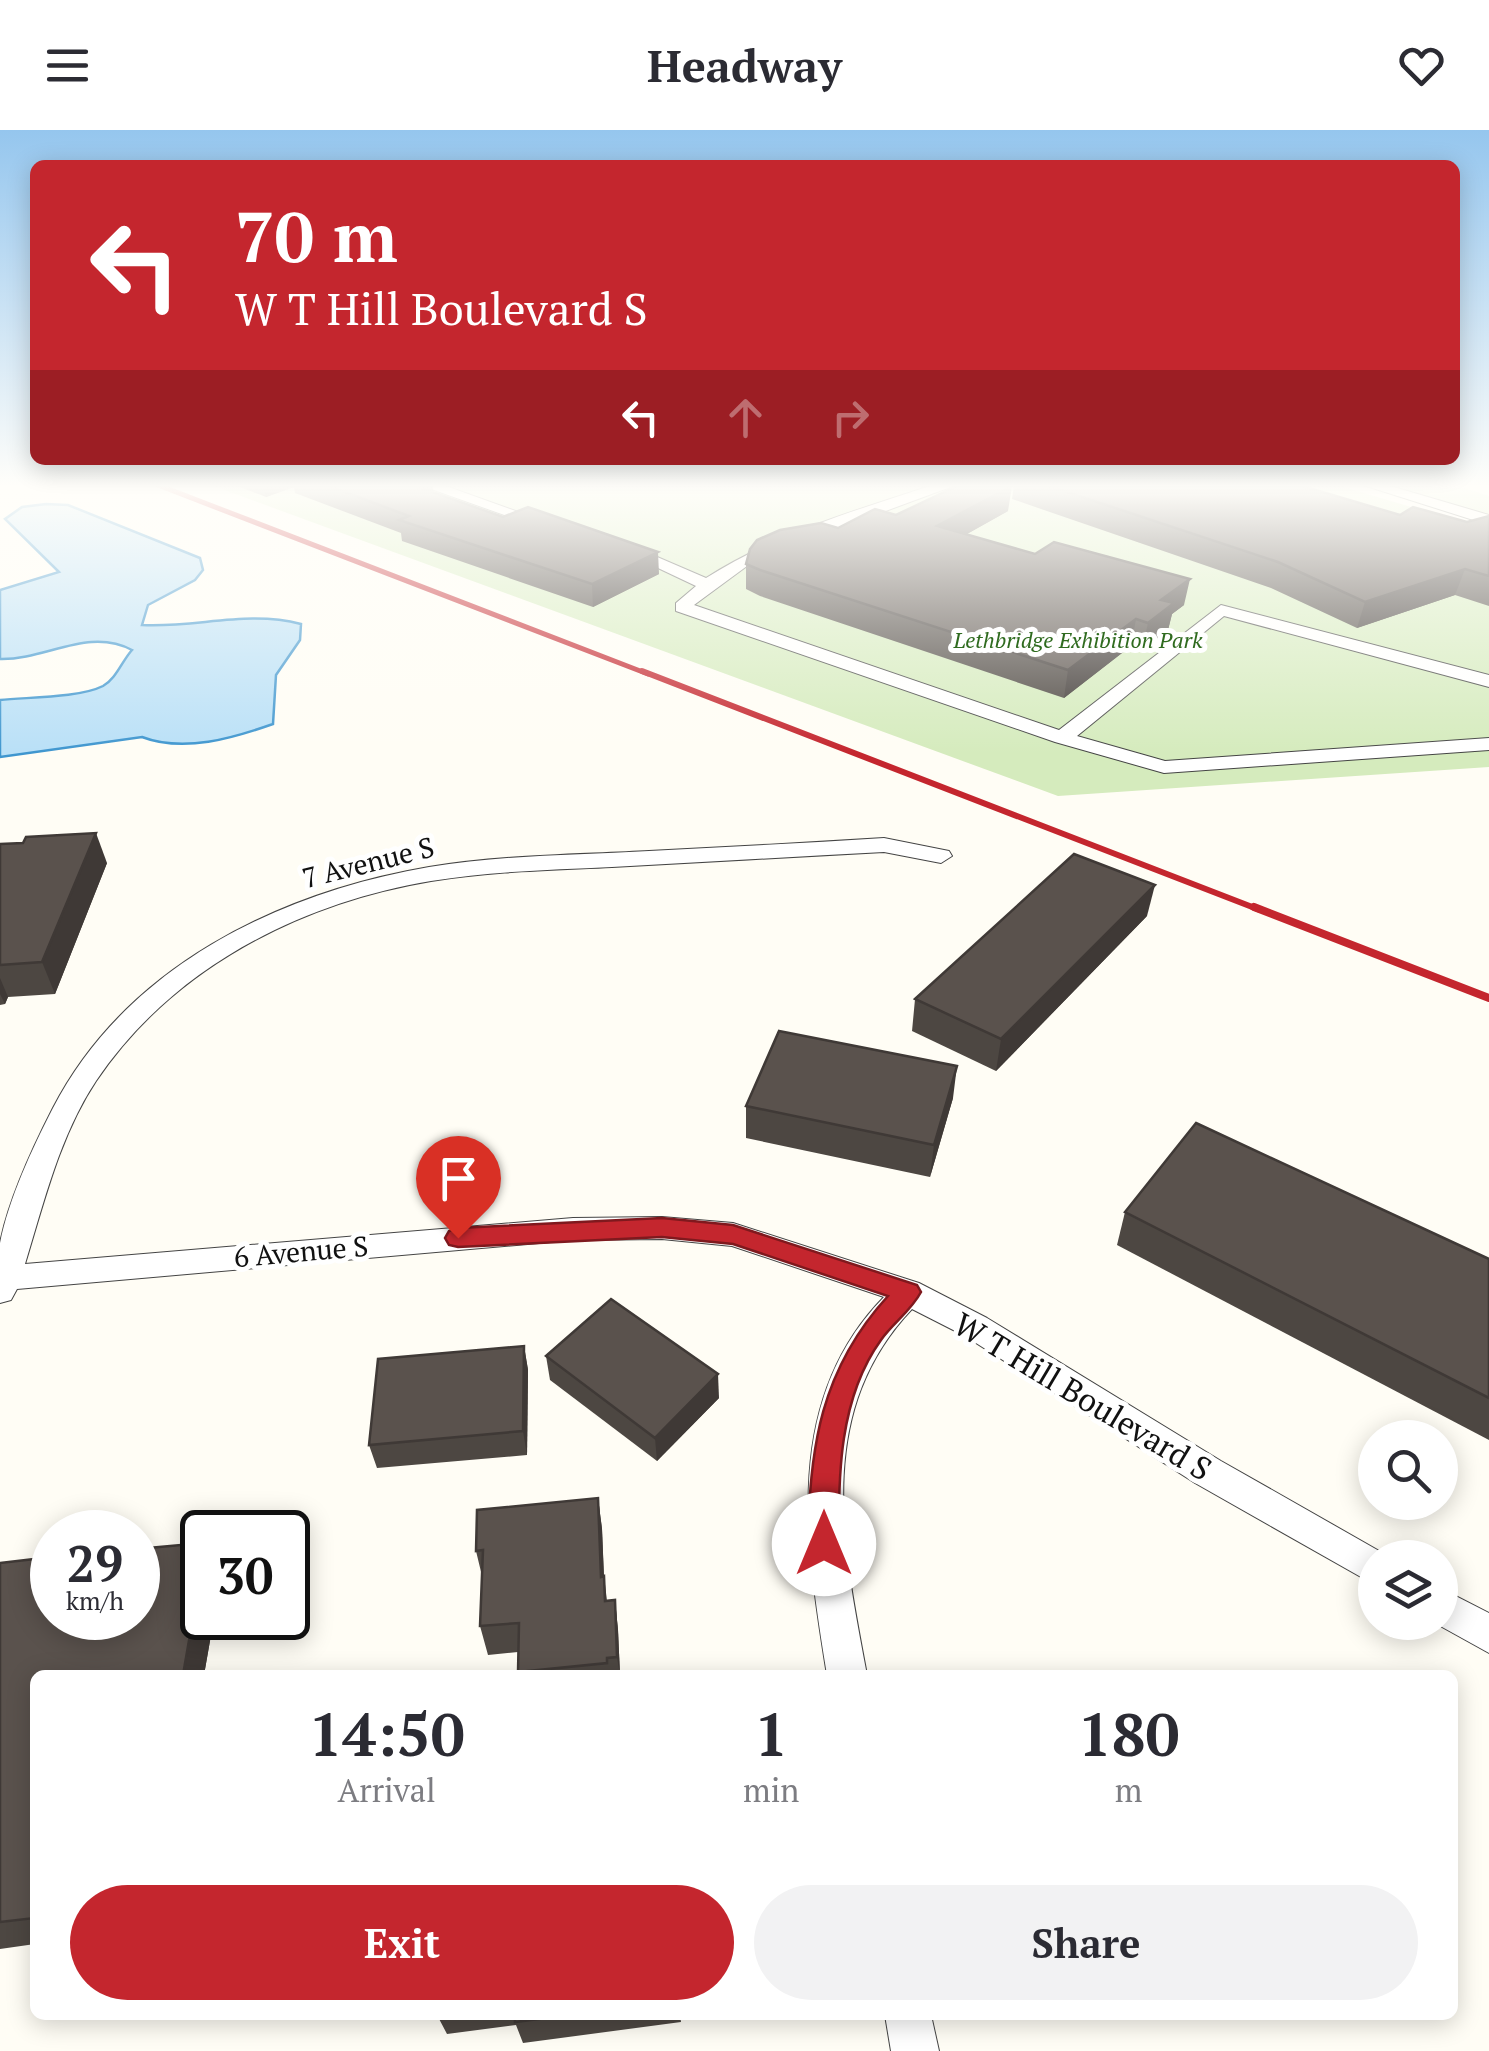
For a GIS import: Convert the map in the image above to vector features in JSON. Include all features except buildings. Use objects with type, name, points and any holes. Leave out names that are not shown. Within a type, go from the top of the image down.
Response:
[{"type":"street","points":[[683,575],[706,584]]},
{"type":"street","points":[[722,575],[682,607],[1062,738],[1164,767],[1489,744]]},
{"type":"street","points":[[1062,738],[1220,610],[1489,681]]},
{"type":"street","name":"7 Avenue S","points":[[2,1282],[48,1151],[87,1074],[156,995],[194,966],[268,924],[343,895],[385,884],[491,867],[884,846],[941,856]]},
{"type":"street","name":"6 Avenue S","points":[[2,1282],[515,1233],[662,1228]]},
{"type":"street","name":"W T Hill Boulevard S","points":[[662,1228],[733,1235],[908,1292],[976,1327],[1208,1472],[1358,1558]]},
{"type":"street","points":[[846,1670],[824,1544],[823,1478],[833,1422],[847,1378],[870,1334],[908,1292]]},
{"type":"street","points":[[1458,1616],[1489,1634]]},
{"type":"street","points":[[909,2020],[915,2051]]},
{"type":"green space","name":"Lethbridge Exhibition Park","points":[[455,575],[1489,575],[1489,767],[1058,796]]},
{"type":"water","points":[[50,575],[199,575],[148,605],[142,625],[281,620],[301,624],[300,640],[276,675],[273,724],[208,742],[175,744],[142,737],[0,757],[0,700],[93,690],[112,679],[132,650],[116,644],[83,643],[0,659],[0,590]]},
{"type":"railway","points":[[390,575],[648,674]]},
{"type":"railway","points":[[642,671],[1260,910]]},
{"type":"railway","points":[[1254,907],[1489,998]]},
{"type":"route","points":[[458,1238],[573,1229],[662,1228],[733,1235],[908,1292],[870,1334],[847,1378],[833,1422],[823,1478],[824,1544]]}]
